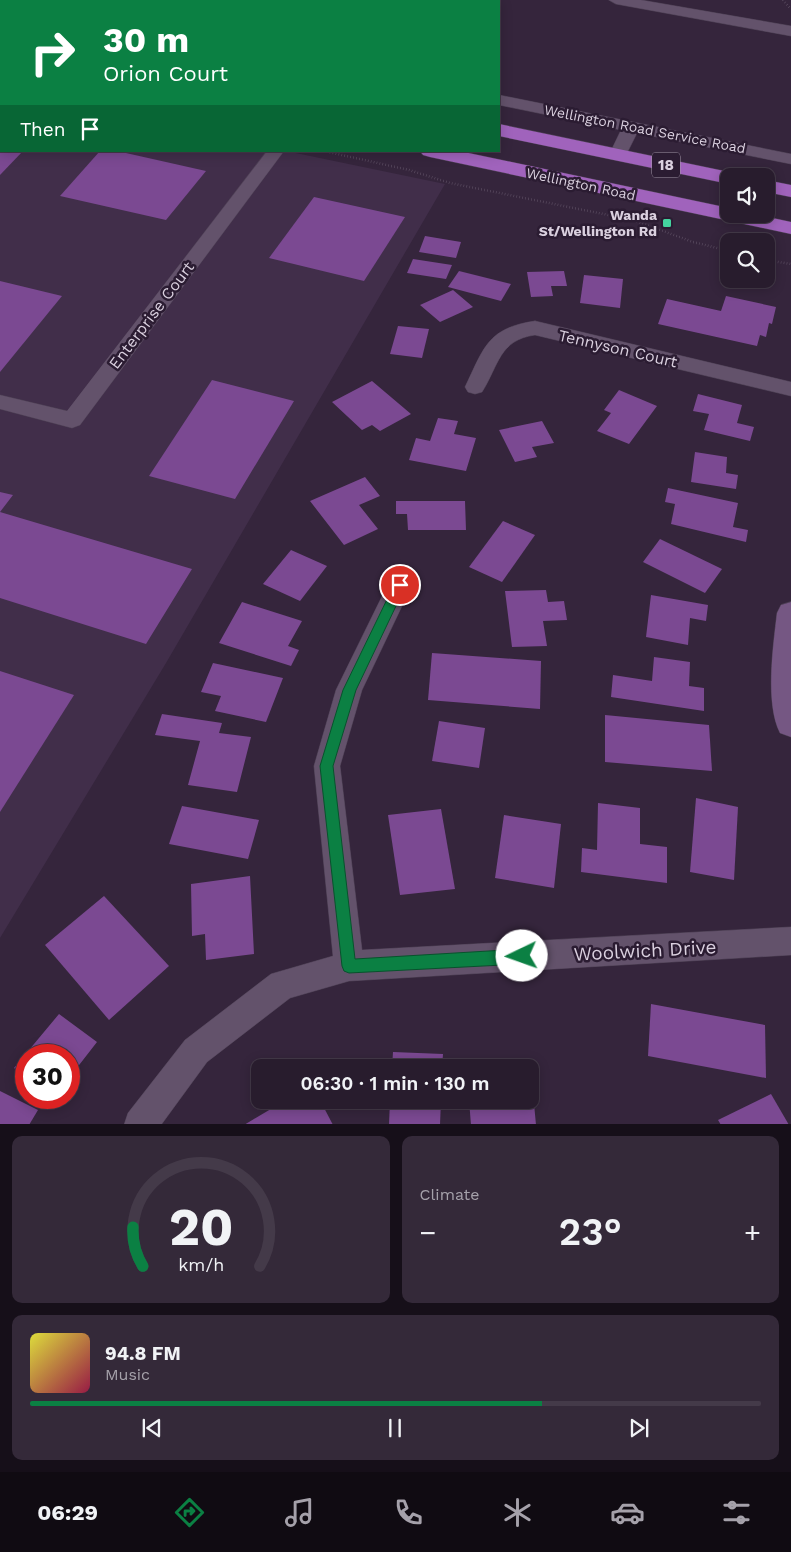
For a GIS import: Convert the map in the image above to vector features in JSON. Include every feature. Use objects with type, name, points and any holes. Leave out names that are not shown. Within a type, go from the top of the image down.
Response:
[{"type":"highway","name":"18","points":[[500,130],[720,176]]},
{"type":"highway","name":"Wellington Road","points":[[435,152],[789,230]]},
{"type":"highway","points":[[775,188],[791,191]]},
{"type":"street","points":[[616,0],[791,31]]},
{"type":"street","name":"Wellington Road Service Road","points":[[500,100],[791,159]]},
{"type":"street","points":[[618,155],[631,127]]},
{"type":"street","name":"Enterprise Court","points":[[0,402],[72,420],[275,152]]},
{"type":"street","name":"Tennyson Court","points":[[475,387],[499,339],[518,329],[536,328],[791,389]]},
{"type":"street","points":[[349,966],[327,766],[349,690],[400,585]]},
{"type":"street","points":[[791,613],[788,638],[788,705],[791,724]]},
{"type":"street","name":"Woolwich Drive","points":[[140,1124],[196,1051],[282,985],[349,966],[791,941]]},
{"type":"path","points":[[782,0],[791,8]]},
{"type":"path","points":[[328,152],[409,170],[450,182],[633,220],[693,242],[720,249]]},
{"type":"path","points":[[775,261],[791,264]]},
{"type":"shaded area","points":[[0,152],[291,152],[445,184],[166,663],[0,938]]},
{"type":"building","points":[[0,152],[22,152],[0,175]]},
{"type":"building","points":[[99,152],[121,152],[206,171],[166,220],[60,196]]},
{"type":"building","points":[[314,197],[405,217],[364,281],[269,258]]},
{"type":"building","points":[[425,236],[461,242],[456,258],[419,252]]},
{"type":"building","points":[[413,259],[452,265],[446,279],[407,273]]},
{"type":"building","points":[[459,271],[511,284],[501,301],[448,287]]},
{"type":"building","points":[[564,271],[567,286],[551,286],[553,296],[531,297],[527,272]]},
{"type":"building","points":[[584,275],[623,279],[620,308],[580,303]]},
{"type":"building","points":[[0,281],[62,296],[0,372]]},
{"type":"building","points":[[453,290],[473,307],[440,322],[420,305]]},
{"type":"building","points":[[726,296],[776,307],[772,324],[769,323],[766,337],[760,335],[757,346],[658,324],[667,299],[721,311]]},
{"type":"building","points":[[398,326],[429,329],[422,358],[390,354]]},
{"type":"building","points":[[212,380],[294,401],[235,499],[149,476]]},
{"type":"building","points":[[372,381],[411,414],[380,431],[372,425],[362,430],[332,402]]},
{"type":"building","points":[[619,390],[657,406],[629,444],[597,431],[611,413],[604,410]]},
{"type":"building","points":[[698,394],[742,405],[737,423],[754,427],[750,441],[704,430],[709,414],[693,411]]},
{"type":"building","points":[[438,418],[458,421],[454,434],[476,438],[466,471],[409,460],[416,438],[430,441]]},
{"type":"building","points":[[542,421],[554,443],[532,447],[537,457],[515,462],[499,430]]},
{"type":"building","points":[[695,452],[727,457],[726,473],[738,475],[736,489],[691,482]]},
{"type":"building","points":[[365,477],[380,496],[359,505],[378,529],[344,545],[310,501]]},
{"type":"building","points":[[668,488],[738,503],[733,527],[748,530],[746,542],[671,524],[675,504],[665,502]]},
{"type":"building","points":[[0,492],[13,495],[0,512]]},
{"type":"building","points":[[396,501],[465,501],[466,530],[408,530],[407,514],[396,514]]},
{"type":"building","points":[[0,512],[192,569],[146,644],[0,598]]},
{"type":"building","points":[[503,521],[535,535],[502,582],[469,567]]},
{"type":"building","points":[[660,539],[722,569],[705,593],[643,562]]},
{"type":"building","points":[[291,550],[327,566],[300,601],[263,584]]},
{"type":"building","points":[[546,590],[548,602],[564,601],[567,620],[543,621],[547,646],[512,647],[505,591]]},
{"type":"building","points":[[651,595],[708,605],[706,621],[690,618],[688,645],[646,637]]},
{"type":"building","points":[[242,602],[302,621],[288,646],[299,650],[291,666],[219,643]]},
{"type":"building","points":[[432,653],[541,661],[540,709],[428,700]]},
{"type":"building","points":[[654,657],[690,662],[689,686],[704,688],[704,711],[611,697],[613,675],[652,681]]},
{"type":"building","points":[[213,663],[283,678],[266,722],[215,711],[221,696],[201,692]]},
{"type":"building","points":[[0,671],[74,695],[0,812]]},
{"type":"building","points":[[162,714],[222,723],[219,733],[251,737],[237,792],[188,785],[200,741],[155,735]]},
{"type":"building","points":[[605,715],[709,725],[712,771],[605,762]]},
{"type":"building","points":[[439,721],[485,728],[479,768],[432,761]]},
{"type":"building","points":[[696,798],[738,807],[734,880],[690,872]]},
{"type":"building","points":[[598,803],[640,808],[640,844],[667,847],[667,883],[581,872],[582,848],[597,850]]},
{"type":"building","points":[[182,806],[259,820],[248,859],[169,844]]},
{"type":"building","points":[[441,809],[455,889],[400,895],[388,815]]},
{"type":"building","points":[[504,815],[561,824],[554,888],[495,878]]},
{"type":"building","points":[[250,876],[254,954],[206,960],[205,934],[192,936],[191,884]]},
{"type":"building","points":[[104,896],[169,966],[109,1020],[45,945]]},
{"type":"building","points":[[651,1004],[765,1025],[766,1078],[648,1056]]},
{"type":"building","points":[[59,1014],[97,1042],[80,1064],[80,1044],[34,1044]]},
{"type":"building","points":[[393,1052],[443,1054],[443,1059],[393,1059]]},
{"type":"building","points":[[0,1091],[15,1098],[15,1109],[38,1110],[30,1124],[0,1124]]},
{"type":"building","points":[[771,1094],[788,1124],[720,1124],[718,1120]]},
{"type":"building","points":[[271,1109],[325,1109],[332,1124],[246,1124]]},
{"type":"building","points":[[390,1109],[441,1109],[440,1124],[389,1124]]},
{"type":"building","points":[[470,1109],[535,1109],[536,1124],[471,1124]]},
{"type":"place","name":"Wanda St/Wellington Rd","points":[[667,223]]},
{"type":"route","points":[[400,585],[349,690],[327,766],[349,966],[522,956]]}]
